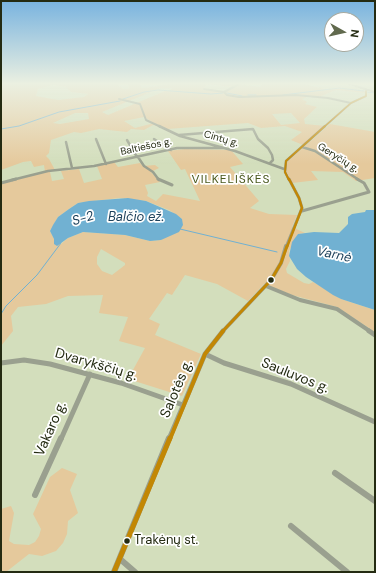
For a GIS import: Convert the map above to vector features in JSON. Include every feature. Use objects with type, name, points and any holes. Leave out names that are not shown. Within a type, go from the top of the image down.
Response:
[{"type":"street","name":"Cintų g.","points":[[143,111],[146,120],[178,135],[224,148],[284,169]]},
{"type":"street","points":[[302,211],[299,198],[284,169],[288,158],[343,111]]},
{"type":"street","points":[[178,135],[253,129],[258,139],[268,148],[272,155],[273,160],[270,163]]},
{"type":"street","points":[[96,139],[106,164]]},
{"type":"street","points":[[154,139],[171,150]]},
{"type":"street","points":[[127,140],[144,166],[153,172],[159,180],[172,185]]},
{"type":"street","points":[[66,142],[72,168]]},
{"type":"street","name":"Geryčių g.","points":[[302,147],[314,151],[364,183],[369,191],[368,193],[328,202],[302,211]]},
{"type":"street","name":"Baltiešos g.","points":[[1,183],[48,171],[106,164],[171,150],[224,148]]},
{"type":"street","name":"Salotės g.","points":[[114,572],[205,354],[226,327],[266,286],[278,269],[290,235],[302,211]]},
{"type":"street","points":[[266,286],[300,300],[337,309],[375,336]]},
{"type":"street","name":"Sauluvos g.","points":[[205,354],[224,363],[291,384],[375,422]]},
{"type":"street","name":"Dvarykščių g.","points":[[1,363],[33,361],[90,374],[121,383],[183,405]]},
{"type":"street","name":"Vakaro g.","points":[[35,495],[90,374]]},
{"type":"street","points":[[335,473],[375,501]]},
{"type":"street","points":[[291,526],[347,572]]},
{"type":"street","points":[[120,559],[135,572]]},
{"type":"shaded area","points":[[1,111],[105,111],[102,112],[108,115],[118,111],[313,111],[304,119],[305,124],[325,126],[303,145],[291,140],[302,132],[285,126],[261,128],[248,123],[167,129],[153,125],[144,130],[131,129],[127,132],[99,129],[81,133],[74,132],[51,140],[49,153],[46,156],[55,170],[50,172],[52,181],[64,179],[61,171],[79,169],[84,183],[102,179],[97,166],[114,162],[118,167],[140,163],[143,166],[155,165],[159,168],[151,172],[160,182],[145,185],[148,193],[147,196],[156,201],[163,194],[200,201],[185,169],[181,170],[168,151],[185,149],[231,150],[243,164],[230,167],[259,201],[250,208],[269,214],[297,215],[292,227],[305,233],[298,234],[289,251],[290,261],[286,269],[287,273],[304,283],[309,284],[313,282],[341,299],[375,310],[375,332],[337,307],[292,295],[264,284],[248,301],[217,284],[185,275],[172,295],[167,293],[149,319],[160,324],[155,335],[201,354],[182,396],[128,379],[145,348],[119,341],[128,317],[99,313],[103,295],[68,296],[46,304],[18,307],[11,316],[13,331],[1,346],[1,184],[45,172],[44,165],[34,167],[31,161],[23,162],[1,170]],"holes":[[[75,113],[88,113],[89,119],[60,124],[53,123]],[[291,113],[300,123],[281,125],[272,114]],[[144,117],[154,123],[135,128],[124,121]],[[119,198],[146,201],[169,210],[182,219],[161,240],[150,241],[125,235],[83,232],[68,238],[61,244],[54,244],[54,239],[50,231],[58,217],[78,203]],[[101,249],[125,263],[125,265],[112,275],[102,271],[97,264],[97,257]]]},
{"type":"shaded area","points":[[330,124],[375,132],[375,178],[356,181],[343,172],[311,171],[318,180],[292,183],[285,169],[287,162]]},
{"type":"shaded area","points":[[62,468],[77,474],[70,490],[78,513],[68,521],[67,534],[63,543],[56,551],[42,556],[29,554],[6,572],[1,572],[1,509],[11,506],[14,513],[9,541],[14,544],[29,545],[35,542],[41,529],[33,514],[50,477]]},
{"type":"water","name":"Balčio ež.","points":[[128,198],[146,201],[176,214],[182,219],[183,225],[179,232],[161,240],[150,241],[125,235],[83,232],[68,238],[57,246],[54,244],[54,239],[50,231],[53,225],[58,217],[78,203]]},
{"type":"water","name":"Varnė","points":[[366,210],[375,210],[375,310],[333,295],[306,277],[297,269],[289,256],[292,242],[298,234],[314,232],[339,233],[348,224],[348,217],[352,214],[365,212]]},
{"type":"waterway","points":[[1,129],[19,126],[66,111]]},
{"type":"waterway","name":"S-2","points":[[180,229],[277,252]]},
{"type":"waterway","name":"S-2","points":[[1,314],[6,306],[37,275],[61,243]]},
{"type":"transit line","points":[[114,572],[205,354],[226,327],[271,280],[281,263],[302,208],[299,198],[285,172],[286,161],[342,111]]},
{"type":"place","name":"Trakėnų st.","points":[[127,541]]},
{"type":"district","name":"VILKELIŠKĖS","points":[[231,180]]}]
